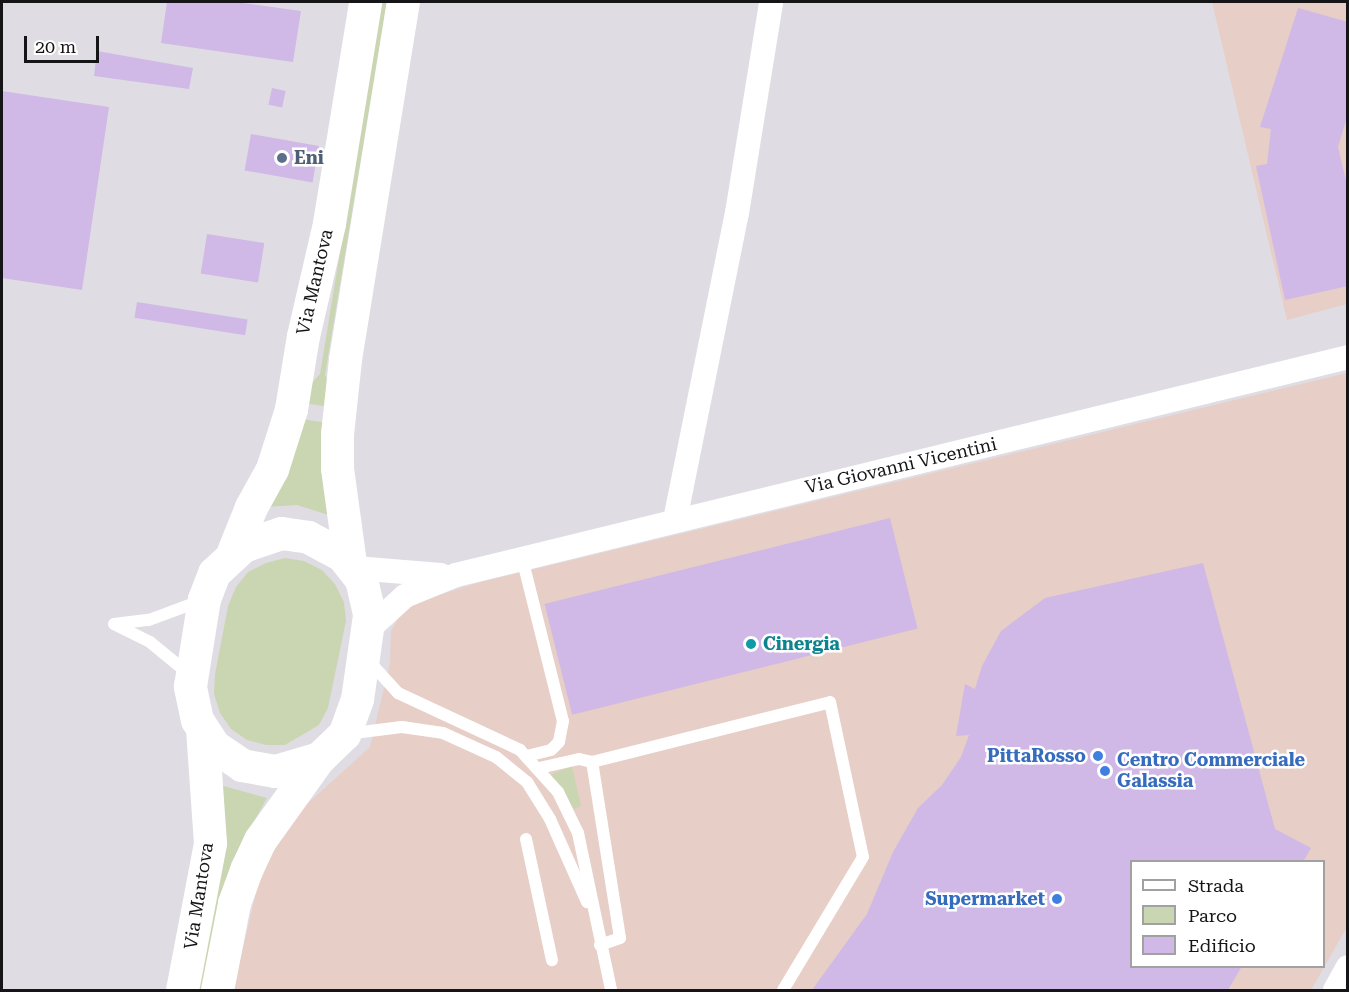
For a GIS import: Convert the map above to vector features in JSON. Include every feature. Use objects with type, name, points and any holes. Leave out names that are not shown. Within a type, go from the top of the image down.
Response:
[{"type":"main road","name":"Via Mantova","points":[[182,990],[210,843],[202,730],[190,699],[190,675],[204,599],[214,573],[233,552],[251,507],[273,469],[291,409],[303,336],[329,223],[365,2]]},
{"type":"main road","name":"Via Mantova","points":[[217,990],[234,903],[246,870],[260,840],[320,758],[344,734],[354,710],[367,642],[366,591],[352,566],[337,468],[338,434],[345,358],[403,2]]},
{"type":"main road","name":"Via Mantova","points":[[233,552],[268,535],[296,534],[321,542],[352,566]]},
{"type":"main road","name":"Via Mantova","points":[[202,730],[223,754],[252,768],[287,770],[320,758]]},
{"type":"street","points":[[675,520],[737,213],[771,2]]},
{"type":"street","name":"Via Giovanni Vicentini","points":[[367,642],[405,596],[456,575],[1347,357]]},
{"type":"street","name":"Via Giovanni Vicentini","points":[[352,566],[408,575],[456,575]]},
{"type":"street","points":[[1335,990],[1347,967]]},
{"type":"lane","points":[[522,558],[563,721],[559,742],[551,750],[527,756]]},
{"type":"lane","points":[[190,675],[150,642],[114,624],[149,620],[204,599]]},
{"type":"lane","points":[[367,642],[398,693],[495,736],[527,756],[558,792],[578,833],[611,990]]},
{"type":"lane","points":[[539,768],[579,759],[592,762],[830,702],[863,857],[783,990]]},
{"type":"lane","points":[[344,734],[402,727],[443,733],[496,757],[527,782],[550,819],[595,920]]},
{"type":"lane","points":[[592,762],[620,938],[600,945]]},
{"type":"lane","points":[[526,839],[552,960]]},
{"type":"shaded area","points":[[1212,2],[1347,2],[1347,304],[1287,320]]},
{"type":"shaded area","points":[[1347,373],[1347,927],[1325,966],[1325,860],[1130,860],[1130,968],[1324,968],[1311,990],[233,990],[263,863],[295,815],[370,747],[390,663],[391,631],[406,605],[481,582]]},
{"type":"green space","points":[[381,2],[387,2],[325,375],[334,392],[330,407],[304,403],[308,387],[320,374]]},
{"type":"green space","points":[[301,419],[328,423],[335,517],[297,505],[266,507]]},
{"type":"green space","points":[[285,558],[304,561],[322,570],[335,584],[344,602],[346,621],[328,708],[319,725],[285,745],[266,745],[247,740],[231,729],[220,713],[214,694],[215,674],[228,606],[236,587],[248,572],[266,563]]},
{"type":"green space","points":[[572,766],[581,806],[574,809],[550,775]]},
{"type":"green space","points":[[220,785],[267,798],[232,861],[203,990],[197,990]]},
{"type":"building","points":[[167,2],[235,2],[301,11],[293,62],[161,43]]},
{"type":"building","points":[[1298,8],[1348,22],[1348,114],[1338,147],[1348,189],[1348,286],[1285,300],[1256,166],[1267,164],[1271,129],[1260,127]]},
{"type":"building","points":[[97,51],[193,68],[189,89],[94,76]]},
{"type":"building","points":[[272,88],[286,91],[282,108],[268,105]]},
{"type":"building","points":[[2,91],[109,107],[82,290],[2,278]]},
{"type":"building","name":"Eni","points":[[251,134],[319,146],[313,182],[245,170]]},
{"type":"building","points":[[207,234],[264,243],[258,283],[201,274]]},
{"type":"building","points":[[137,302],[248,320],[245,335],[134,318]]},
{"type":"building","points":[[890,518],[918,629],[572,715],[545,604]]},
{"type":"building","name":"Centro Commerciale Galassia","points":[[1203,563],[1275,829],[1311,848],[1304,860],[1130,860],[1130,968],[1241,968],[1228,990],[812,990],[867,914],[893,852],[918,808],[942,785],[961,757],[969,735],[956,736],[965,684],[975,689],[982,666],[1001,631],[1045,598]]},
{"type":"place","name":"Eni","points":[[282,158]]},
{"type":"place","name":"Cinergia","points":[[751,644]]},
{"type":"place","name":"PittaRosso","points":[[1098,756]]},
{"type":"place","name":"Centro Commerciale Galassia","points":[[1105,771]]},
{"type":"place","name":"Supermarket","points":[[1057,899]]}]
